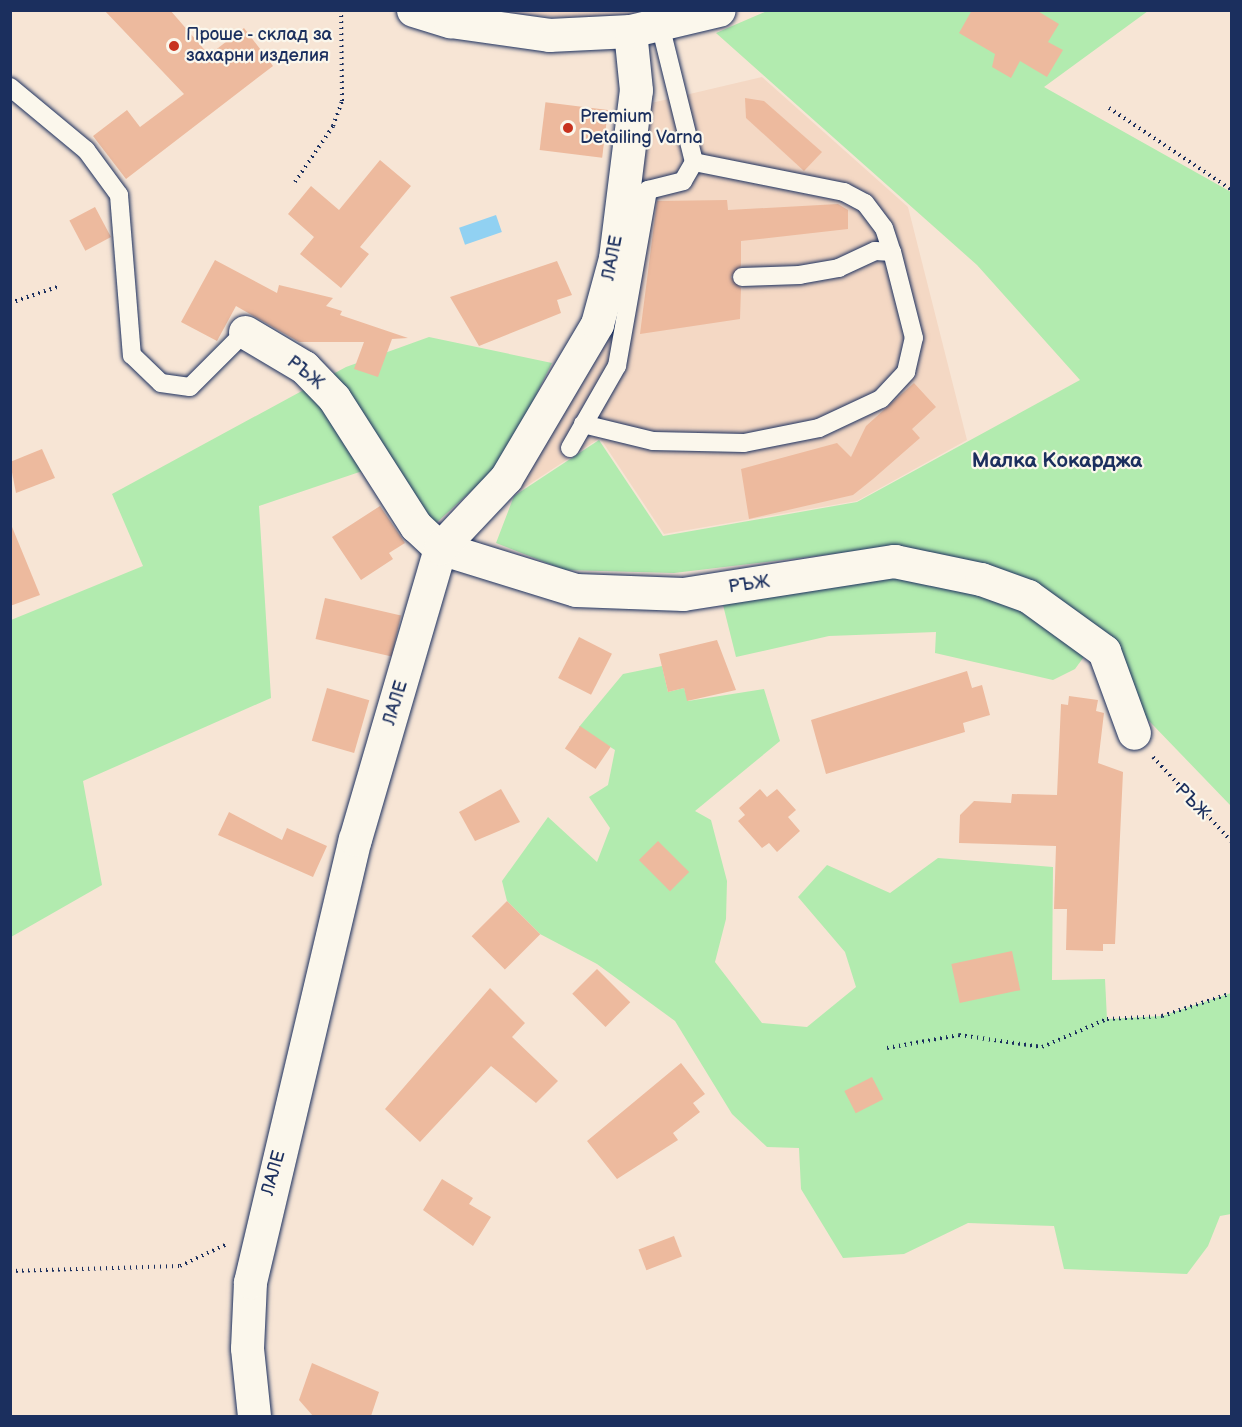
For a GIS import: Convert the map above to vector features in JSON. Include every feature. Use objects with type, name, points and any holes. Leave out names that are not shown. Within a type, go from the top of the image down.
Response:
[{"type":"street","points":[[413,10],[549,35],[645,28],[718,11]]},
{"type":"street","name":"ЛАЛЕ","points":[[254,1416],[247,1348],[250,1282],[262,1220],[304,1071],[354,839],[440,548],[506,478],[597,324],[615,258],[645,28]]},
{"type":"street","name":"РЪЖ","points":[[244,332],[304,367],[334,398],[416,526],[440,548],[576,590],[683,594],[894,561],[981,579],[1028,596],[1104,651],[1134,733]]},
{"type":"lane","points":[[645,28],[694,162]]},
{"type":"lane","points":[[10,87],[86,150],[119,195],[132,355],[161,383],[190,387],[244,332]]},
{"type":"lane","points":[[583,424],[653,441],[744,443],[819,428],[880,399],[906,372],[914,338],[884,228],[865,203],[844,192],[694,162]]},
{"type":"lane","points":[[570,448],[617,366],[642,276],[648,190],[683,181],[694,162]]},
{"type":"lane","points":[[742,277],[800,275],[839,268],[875,251],[892,252]]},
{"type":"path","points":[[295,182],[333,126],[342,100],[341,10]]},
{"type":"path","points":[[1109,108],[1232,190]]},
{"type":"path","points":[[10,303],[57,287]]},
{"type":"path","name":"РЪЖ","points":[[1134,733],[1179,789],[1232,842]]},
{"type":"path","points":[[887,1048],[959,1035],[1042,1047],[1107,1019],[1162,1016],[1232,993]]},
{"type":"path","points":[[10,1271],[180,1266],[216,1251],[262,1220]]},
{"type":"shaded area","points":[[477,11],[648,11],[600,20]]},
{"type":"shaded area","points":[[762,77],[908,207],[967,440],[857,501],[664,534],[600,438],[516,493],[621,316],[647,104]]},
{"type":"green space","points":[[767,11],[1148,11],[1044,87],[1231,192],[1231,806],[1126,697],[1117,642],[1037,584],[891,547],[674,573],[565,570],[496,543],[514,496],[599,440],[663,536],[857,502],[1080,380],[977,265],[716,33]]},
{"type":"green space","points":[[429,337],[552,363],[502,463],[435,524],[392,461],[259,506],[271,698],[83,781],[102,885],[11,937],[11,620],[143,566],[112,494],[346,367]]},
{"type":"green space","points":[[820,575],[981,579],[1094,643],[1075,669],[1053,680],[935,653],[936,632],[829,636],[736,657],[719,589]]},
{"type":"green space","points":[[662,666],[668,692],[684,688],[688,701],[764,689],[780,741],[695,811],[711,820],[727,881],[726,919],[715,962],[762,1023],[807,1027],[856,987],[845,952],[798,897],[827,865],[890,893],[938,858],[1053,867],[1052,980],[1105,979],[1107,1019],[1162,1016],[1231,993],[1231,1214],[1220,1216],[1208,1246],[1187,1274],[1064,1269],[1054,1226],[968,1223],[904,1254],[843,1258],[801,1189],[799,1148],[767,1147],[732,1114],[675,1021],[597,964],[540,934],[507,901],[502,881],[548,817],[597,862],[610,828],[589,797],[608,785],[615,750],[579,727],[623,674]]},
{"type":"water","points":[[496,215],[502,232],[465,245],[459,228]]},
{"type":"building","points":[[104,10],[170,10],[209,55],[244,28],[273,66],[126,179],[93,136],[127,110],[140,127],[184,94]]},
{"type":"building","points":[[972,10],[1036,10],[1059,24],[1048,42],[1063,50],[1047,77],[1020,61],[1011,78],[992,67],[995,54],[959,33]]},
{"type":"building","points":[[745,98],[764,101],[822,152],[804,171],[746,118]]},
{"type":"building","points":[[545,102],[608,110],[602,158],[540,150]]},
{"type":"building","points":[[380,160],[411,186],[360,247],[369,254],[341,288],[300,254],[314,237],[288,214],[311,186],[339,210]]},
{"type":"building","points":[[727,200],[728,210],[838,204],[848,210],[848,229],[741,241],[741,266],[731,277],[741,288],[740,319],[640,334],[657,201]]},
{"type":"building","points":[[95,207],[111,237],[85,251],[69,221]]},
{"type":"building","points":[[215,260],[277,293],[279,285],[333,298],[326,306],[342,311],[340,315],[408,338],[392,339],[378,377],[354,369],[364,342],[299,342],[236,306],[217,341],[181,322]]},
{"type":"building","points":[[557,261],[572,295],[557,300],[561,313],[479,346],[450,297]]},
{"type":"building","points":[[914,383],[936,407],[912,429],[920,438],[873,479],[853,495],[749,519],[741,469],[837,443],[851,457],[866,426]]},
{"type":"building","points":[[42,449],[55,478],[16,493],[10,462]]},
{"type":"building","points":[[380,506],[405,543],[389,553],[393,559],[361,580],[332,537]]},
{"type":"building","points":[[10,522],[40,595],[10,606]]},
{"type":"building","points":[[325,598],[401,616],[392,656],[316,639]]},
{"type":"building","points":[[579,637],[612,654],[591,695],[558,678]]},
{"type":"building","points":[[717,640],[736,690],[687,701],[684,688],[668,692],[659,654]]},
{"type":"building","points":[[967,671],[972,688],[982,685],[990,715],[963,723],[965,732],[826,774],[811,720]]},
{"type":"building","points":[[327,688],[369,700],[354,753],[312,741]]},
{"type":"building","points":[[1069,696],[1098,700],[1096,711],[1104,713],[1098,763],[1123,772],[1115,944],[1103,944],[1103,951],[1066,950],[1067,909],[1054,909],[1056,846],[959,843],[960,815],[974,801],[1011,803],[1012,794],[1057,795],[1061,704],[1068,705]]},
{"type":"building","points":[[580,726],[611,747],[596,769],[565,748]]},
{"type":"building","points":[[501,789],[520,822],[475,841],[459,812]]},
{"type":"building","points":[[760,789],[767,797],[777,789],[796,810],[788,817],[800,831],[777,852],[769,843],[762,848],[738,821],[745,815],[739,808]]},
{"type":"building","points":[[229,812],[282,840],[287,828],[327,846],[313,877],[218,835]]},
{"type":"building","points":[[658,841],[689,872],[670,891],[639,860]]},
{"type":"building","points":[[507,901],[540,934],[505,970],[472,936]]},
{"type":"building","points":[[1012,951],[1020,990],[960,1003],[951,964]]},
{"type":"building","points":[[597,969],[630,1002],[605,1027],[572,994]]},
{"type":"building","points":[[490,988],[525,1023],[512,1037],[558,1081],[536,1103],[491,1066],[420,1142],[385,1109]]},
{"type":"building","points":[[681,1063],[705,1094],[693,1103],[700,1112],[673,1133],[678,1140],[617,1179],[587,1141]]},
{"type":"building","points":[[872,1077],[883,1099],[856,1113],[844,1091]]},
{"type":"building","points":[[442,1179],[473,1198],[469,1204],[491,1217],[473,1246],[423,1210]]},
{"type":"building","points":[[674,1236],[682,1257],[646,1270],[639,1250]]},
{"type":"building","points":[[312,1363],[379,1392],[371,1416],[313,1416],[299,1400]]},
{"type":"place","name":"Проше - склад за захарни изделия","points":[[174,46]]},
{"type":"place","name":"Premium Detailing Varna","points":[[568,128]]},
{"type":"district","name":"Малка Кокарджа","points":[[1057,461]]}]
